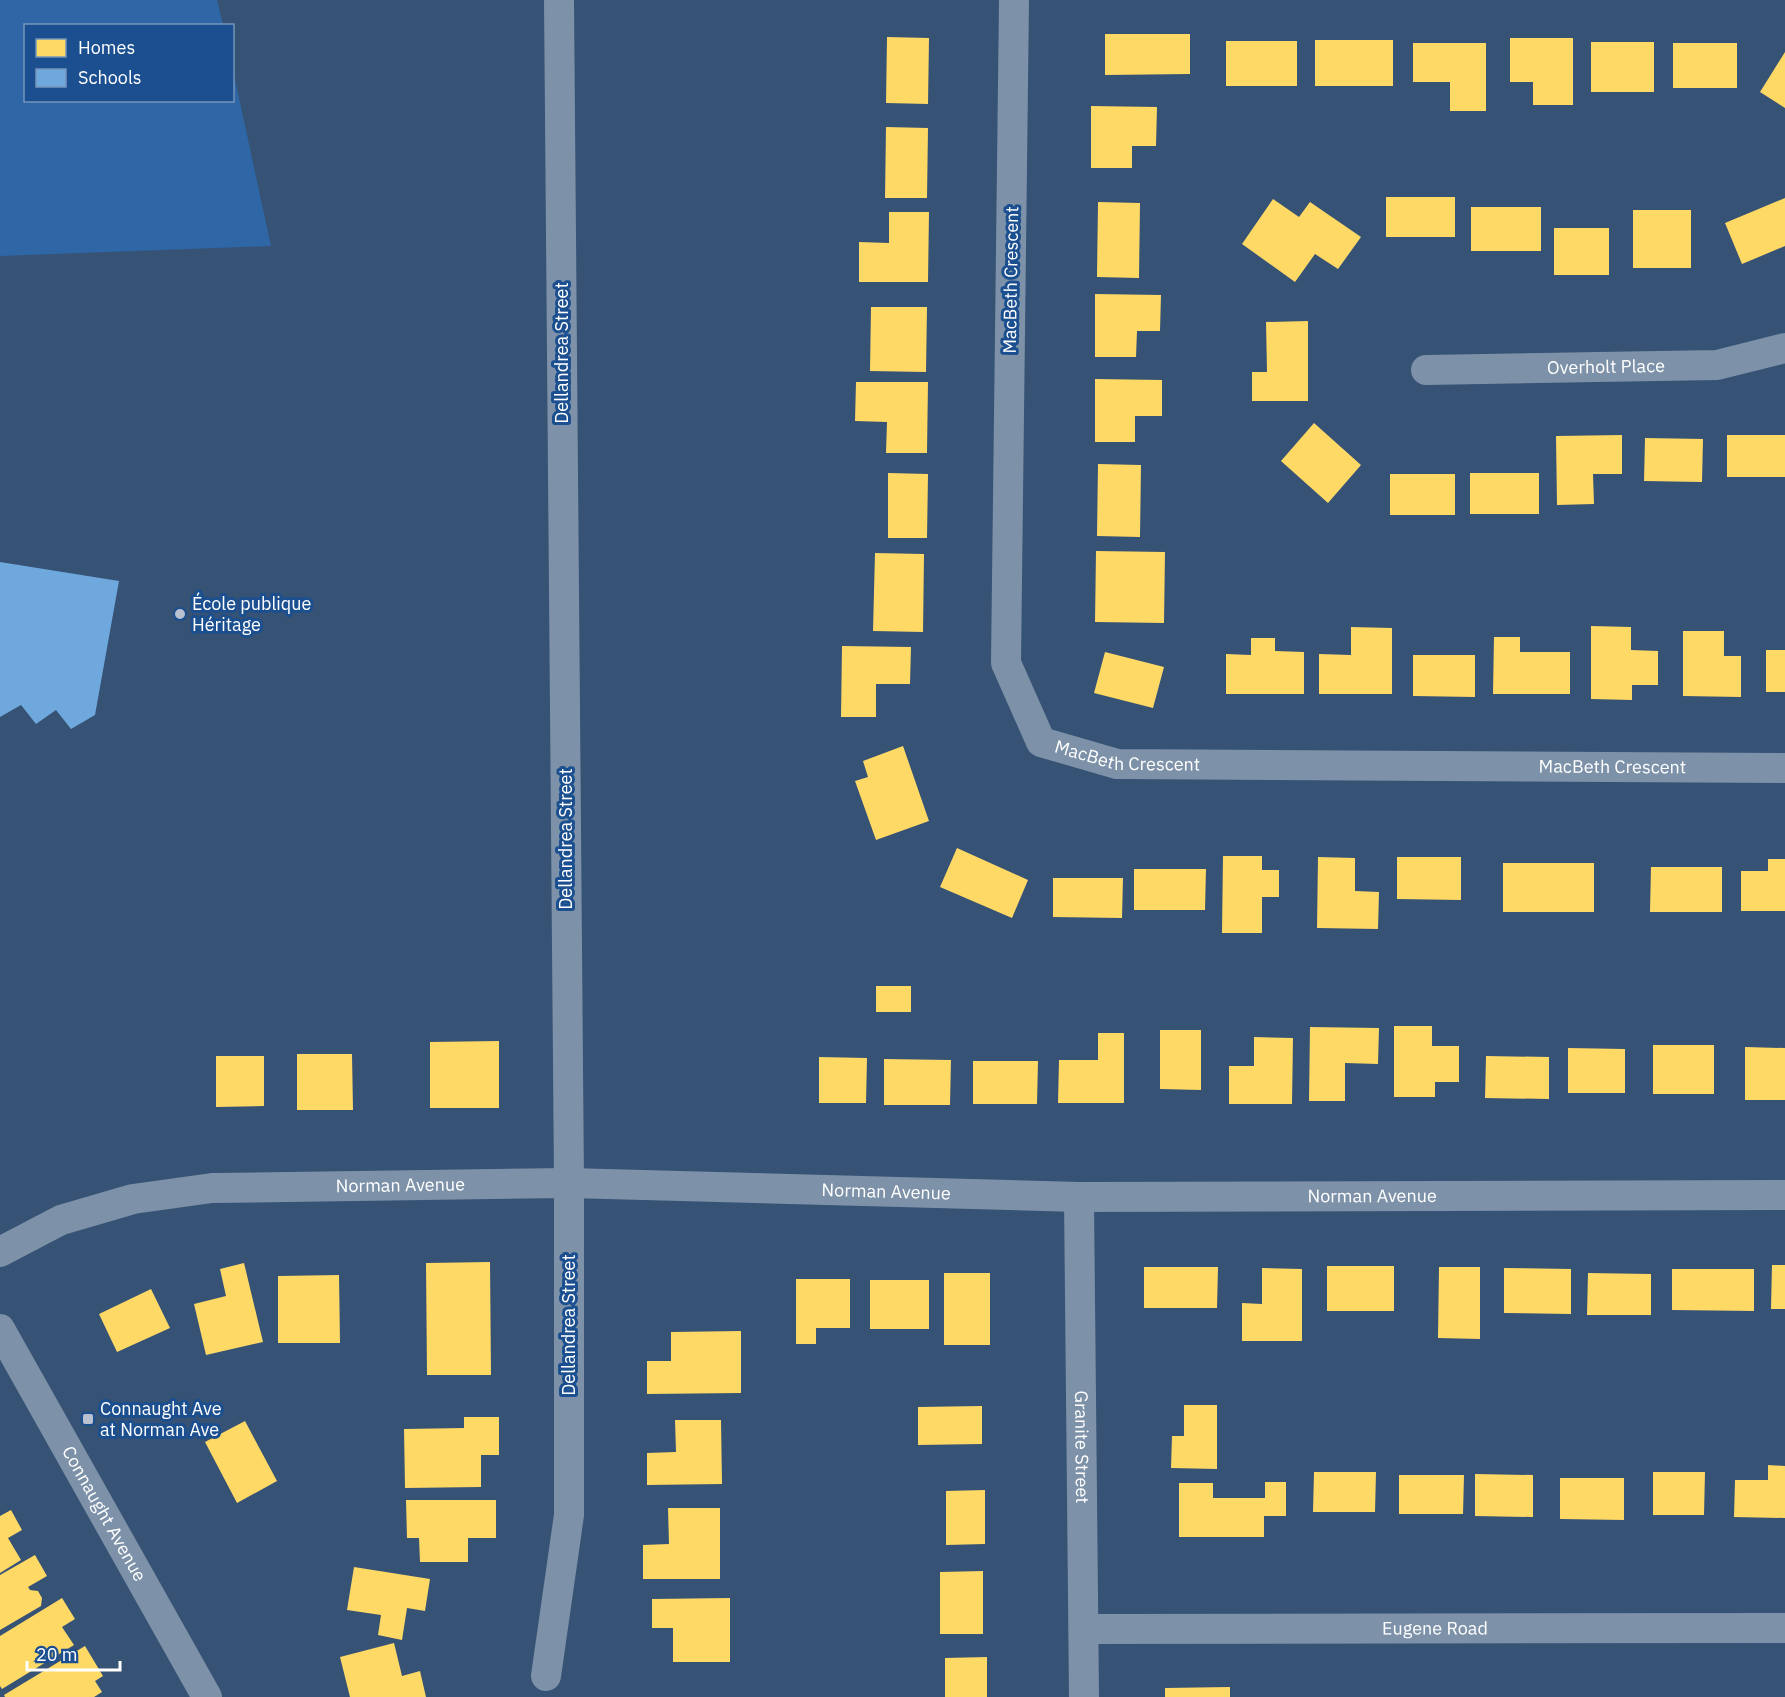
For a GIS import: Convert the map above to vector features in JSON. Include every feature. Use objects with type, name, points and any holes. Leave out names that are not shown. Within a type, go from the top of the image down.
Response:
[{"type":"street","name":"Dellandrea Street","points":[[546,1676],[569,1515],[569,1183],[559,0]]},
{"type":"street","name":"MacBeth Crescent","points":[[1014,0],[1006,663],[1041,742],[1117,764],[1785,768]]},
{"type":"street","name":"Overholt Place","points":[[1426,370],[1717,365],[1785,348]]},
{"type":"street","name":"Norman Avenue","points":[[0,1252],[61,1220],[134,1199],[212,1188],[569,1183],[1080,1197],[1785,1195]]},
{"type":"street","name":"Granite Street","points":[[1080,1197],[1084,1697]]},
{"type":"street","name":"Connaught Avenue","points":[[0,1329],[205,1696]]},
{"type":"street","name":"Eugene Road","points":[[1084,1629],[1785,1628]]},
{"type":"shaded area","points":[[0,0],[217,0],[223,24],[24,24],[24,102],[234,102],[234,75],[271,246],[0,256]]},
{"type":"building: Homes","points":[[1105,34],[1190,34],[1190,74],[1105,75]]},
{"type":"building: Homes","points":[[887,37],[929,38],[928,104],[886,103]]},
{"type":"building: Homes","points":[[1510,38],[1573,38],[1573,105],[1533,105],[1533,82],[1510,82]]},
{"type":"building: Homes","points":[[1315,40],[1393,40],[1393,86],[1315,86]]},
{"type":"building: Homes","points":[[1226,41],[1297,41],[1297,86],[1226,86]]},
{"type":"building: Homes","points":[[1591,42],[1654,42],[1654,92],[1591,92]]},
{"type":"building: Homes","points":[[1413,43],[1486,43],[1486,111],[1450,111],[1450,82],[1413,82]]},
{"type":"building: Homes","points":[[1673,43],[1737,43],[1737,88],[1673,88]]},
{"type":"building: Homes","points":[[1785,52],[1785,108],[1760,92]]},
{"type":"building: Homes","points":[[1091,106],[1157,107],[1156,146],[1132,146],[1132,168],[1091,168]]},
{"type":"building: Homes","points":[[886,127],[928,128],[927,198],[885,198]]},
{"type":"building: Homes","points":[[1386,197],[1455,197],[1455,237],[1386,237]]},
{"type":"building: Homes","points":[[1785,198],[1785,246],[1742,264],[1725,223]]},
{"type":"building: Homes","points":[[1273,199],[1299,217],[1310,202],[1361,237],[1338,269],[1315,254],[1295,282],[1242,244]]},
{"type":"building: Homes","points":[[1098,202],[1140,203],[1139,278],[1097,277]]},
{"type":"building: Homes","points":[[1471,207],[1541,207],[1541,251],[1471,251]]},
{"type":"building: Homes","points":[[1633,210],[1691,210],[1691,268],[1633,268]]},
{"type":"building: Homes","points":[[889,212],[929,212],[928,282],[859,282],[859,242],[889,243]]},
{"type":"building: Homes","points":[[1554,228],[1609,228],[1609,275],[1554,275]]},
{"type":"building: Homes","points":[[1095,294],[1161,295],[1160,331],[1137,331],[1136,357],[1095,357]]},
{"type":"building: Homes","points":[[871,307],[927,307],[926,372],[870,371]]},
{"type":"building: Homes","points":[[1308,321],[1308,401],[1252,401],[1252,372],[1267,372],[1266,322]]},
{"type":"building: Homes","points":[[1095,379],[1162,380],[1162,416],[1135,416],[1135,442],[1095,442]]},
{"type":"building: Homes","points":[[856,382],[928,382],[927,453],[886,453],[887,422],[855,421]]},
{"type":"building: Homes","points":[[1314,423],[1361,465],[1328,503],[1281,461]]},
{"type":"building: Homes","points":[[1622,435],[1622,474],[1593,474],[1594,504],[1557,505],[1556,436]]},
{"type":"building: Homes","points":[[1727,435],[1785,435],[1785,477],[1727,477]]},
{"type":"building: Homes","points":[[1645,438],[1703,439],[1702,482],[1644,481]]},
{"type":"building: Homes","points":[[1098,464],[1141,465],[1140,537],[1097,536]]},
{"type":"building: Homes","points":[[888,473],[928,474],[927,538],[888,538]]},
{"type":"building: Homes","points":[[1470,473],[1539,473],[1539,514],[1470,514]]},
{"type":"building: Homes","points":[[1390,474],[1455,474],[1455,515],[1390,515]]},
{"type":"building: Homes","points":[[1096,551],[1165,552],[1164,623],[1095,622]]},
{"type":"building: Homes","points":[[875,553],[924,554],[923,632],[873,631]]},
{"type":"building: Homes","points":[[1591,626],[1631,627],[1631,650],[1658,651],[1658,685],[1632,685],[1632,700],[1591,699]]},
{"type":"building: Homes","points":[[1351,627],[1392,628],[1392,694],[1319,694],[1319,654],[1351,655]]},
{"type":"building: Homes","points":[[1683,631],[1724,631],[1724,656],[1741,656],[1741,697],[1683,696]]},
{"type":"building: Homes","points":[[1494,637],[1520,637],[1520,652],[1570,652],[1570,694],[1493,694]]},
{"type":"building: Homes","points":[[1251,638],[1275,638],[1275,651],[1304,652],[1304,694],[1226,694],[1226,654],[1251,655]]},
{"type":"building: Homes","points":[[842,646],[911,647],[910,684],[876,684],[876,717],[841,717]]},
{"type":"building: Homes","points":[[1766,650],[1785,650],[1785,692],[1766,692]]},
{"type":"building: Homes","points":[[1105,652],[1164,667],[1153,708],[1094,693]]},
{"type":"building: Homes","points":[[1413,655],[1475,655],[1475,697],[1413,696]]},
{"type":"building: Homes","points":[[903,746],[929,821],[876,840],[855,781],[868,777],[863,761]]},
{"type":"building: Homes","points":[[957,848],[1028,880],[1012,918],[940,887]]},
{"type":"building: Homes","points":[[1223,856],[1262,856],[1262,870],[1279,870],[1279,897],[1262,897],[1262,933],[1222,933]]},
{"type":"building: Homes","points":[[1318,857],[1355,858],[1355,891],[1379,892],[1378,929],[1317,928]]},
{"type":"building: Homes","points":[[1397,857],[1461,857],[1461,900],[1397,899]]},
{"type":"building: Homes","points":[[1768,859],[1785,859],[1785,911],[1741,911],[1741,871],[1768,871]]},
{"type":"building: Homes","points":[[1503,863],[1594,863],[1594,912],[1503,912]]},
{"type":"building: Homes","points":[[1651,867],[1722,867],[1722,912],[1650,912]]},
{"type":"building: Homes","points":[[1134,869],[1206,869],[1205,910],[1134,910]]},
{"type":"building: Homes","points":[[1053,878],[1123,878],[1122,918],[1053,917]]},
{"type":"building: Homes","points":[[876,986],[911,986],[911,1012],[876,1012]]},
{"type":"building: Homes","points":[[1394,1026],[1432,1026],[1432,1046],[1459,1046],[1459,1082],[1435,1082],[1435,1097],[1394,1097]]},
{"type":"building: Homes","points":[[1310,1027],[1379,1028],[1378,1064],[1345,1063],[1345,1101],[1309,1101]]},
{"type":"building: Homes","points":[[1160,1030],[1201,1030],[1201,1090],[1160,1089]]},
{"type":"building: Homes","points":[[1098,1033],[1124,1033],[1124,1103],[1058,1103],[1059,1060],[1098,1060]]},
{"type":"building: Homes","points":[[1254,1037],[1293,1038],[1292,1104],[1229,1104],[1229,1066],[1254,1066]]},
{"type":"building: Homes","points":[[499,1041],[499,1108],[430,1108],[430,1042]]},
{"type":"building: Homes","points":[[1653,1045],[1714,1045],[1714,1094],[1653,1094]]},
{"type":"building: Homes","points":[[1745,1047],[1785,1048],[1785,1100],[1745,1100]]},
{"type":"building: Homes","points":[[1568,1048],[1625,1049],[1625,1093],[1568,1093]]},
{"type":"building: Homes","points":[[297,1054],[352,1054],[353,1110],[297,1110]]},
{"type":"building: Homes","points":[[216,1056],[264,1056],[264,1106],[216,1107]]},
{"type":"building: Homes","points":[[1486,1056],[1549,1057],[1549,1099],[1485,1098]]},
{"type":"building: Homes","points":[[819,1057],[867,1058],[866,1103],[819,1103]]},
{"type":"building: Homes","points":[[884,1059],[951,1060],[950,1105],[884,1105]]},
{"type":"building: Homes","points":[[973,1061],[1038,1061],[1037,1104],[973,1104]]},
{"type":"building: Homes","points":[[490,1262],[491,1375],[427,1375],[426,1263]]},
{"type":"building: Homes","points":[[244,1263],[263,1342],[206,1355],[194,1304],[226,1296],[220,1269]]},
{"type":"building: Homes","points":[[1772,1265],[1785,1265],[1785,1309],[1771,1309]]},
{"type":"building: Homes","points":[[1327,1266],[1394,1266],[1394,1311],[1327,1311]]},
{"type":"building: Homes","points":[[1144,1267],[1218,1267],[1217,1308],[1144,1308]]},
{"type":"building: Homes","points":[[1439,1267],[1480,1267],[1480,1339],[1438,1338]]},
{"type":"building: Homes","points":[[1262,1268],[1302,1269],[1302,1341],[1242,1341],[1242,1303],[1262,1304]]},
{"type":"building: Homes","points":[[1504,1268],[1571,1269],[1571,1314],[1504,1313]]},
{"type":"building: Homes","points":[[1672,1269],[1754,1269],[1754,1311],[1672,1310]]},
{"type":"building: Homes","points":[[944,1273],[990,1273],[990,1345],[944,1345]]},
{"type":"building: Homes","points":[[1588,1273],[1651,1274],[1651,1315],[1587,1315]]},
{"type":"building: Homes","points":[[339,1275],[340,1343],[278,1343],[278,1276]]},
{"type":"building: Homes","points":[[796,1279],[850,1279],[850,1328],[816,1328],[816,1344],[796,1344]]},
{"type":"building: Homes","points":[[870,1280],[929,1280],[929,1329],[870,1329]]},
{"type":"building: Homes","points":[[151,1289],[170,1328],[117,1352],[99,1314]]},
{"type":"building: Homes","points":[[741,1331],[741,1393],[647,1394],[647,1361],[671,1361],[671,1332]]},
{"type":"building: Homes","points":[[1184,1405],[1217,1405],[1217,1469],[1171,1468],[1172,1436],[1184,1436]]},
{"type":"building: Homes","points":[[982,1406],[982,1444],[918,1445],[918,1407]]},
{"type":"building: Homes","points":[[464,1417],[499,1417],[499,1455],[481,1455],[481,1487],[405,1488],[404,1429],[464,1428]]},
{"type":"building: Homes","points":[[675,1420],[721,1420],[722,1484],[647,1485],[647,1453],[676,1452]]},
{"type":"building: Homes","points":[[245,1421],[277,1481],[237,1503],[205,1442]]},
{"type":"building: Homes","points":[[1768,1465],[1785,1466],[1785,1518],[1734,1517],[1735,1480],[1768,1480]]},
{"type":"building: Homes","points":[[1314,1472],[1376,1472],[1375,1512],[1313,1512]]},
{"type":"building: Homes","points":[[1653,1472],[1705,1472],[1704,1515],[1653,1515]]},
{"type":"building: Homes","points":[[1475,1474],[1533,1475],[1533,1517],[1475,1516]]},
{"type":"building: Homes","points":[[1399,1475],[1464,1475],[1463,1514],[1399,1514]]},
{"type":"building: Homes","points":[[1560,1478],[1624,1478],[1624,1520],[1560,1519]]},
{"type":"building: Homes","points":[[1265,1482],[1286,1482],[1286,1516],[1264,1516],[1264,1537],[1179,1537],[1179,1483],[1213,1483],[1213,1498],[1265,1498]]},
{"type":"building: Homes","points":[[985,1490],[985,1544],[946,1545],[946,1491]]},
{"type":"building: Homes","points":[[406,1500],[496,1500],[496,1538],[468,1538],[468,1562],[420,1562],[419,1538],[407,1538]]},
{"type":"building: Homes","points":[[668,1508],[720,1508],[720,1579],[643,1579],[643,1545],[669,1544]]},
{"type":"building: Homes","points":[[11,1510],[22,1530],[8,1538],[21,1560],[0,1573],[0,1516]]},
{"type":"building: Homes","points":[[35,1555],[47,1576],[28,1587],[30,1590],[38,1591],[42,1598],[41,1606],[0,1630],[0,1575]]},
{"type":"building: Homes","points":[[354,1567],[430,1579],[425,1611],[407,1608],[402,1640],[378,1635],[381,1615],[347,1610]]},
{"type":"building: Homes","points":[[983,1571],[983,1634],[940,1634],[940,1572]]},
{"type":"building: Homes","points":[[62,1598],[75,1619],[62,1627],[74,1645],[2,1689],[0,1686],[0,1636]]},
{"type":"building: Homes","points":[[730,1598],[730,1662],[673,1662],[673,1628],[652,1628],[652,1599]]},
{"type":"building: Homes","points":[[394,1643],[402,1676],[420,1671],[426,1697],[350,1697],[340,1657]]},
{"type":"building: Homes","points":[[85,1646],[103,1676],[95,1681],[102,1692],[94,1697],[5,1697],[4,1695]]},
{"type":"building: Homes","points":[[987,1657],[987,1697],[945,1697],[945,1658]]},
{"type":"building: Homes","points":[[1230,1687],[1230,1697],[1165,1697],[1165,1688]]},
{"type":"building: Schools","points":[[0,562],[119,581],[95,715],[71,729],[56,710],[36,724],[21,705],[0,717]]},
{"type":"place","name":"École publique Héritage","points":[[180,614]]},
{"type":"place","name":"Connaught Ave at Norman Ave","points":[[88,1419]]}]
